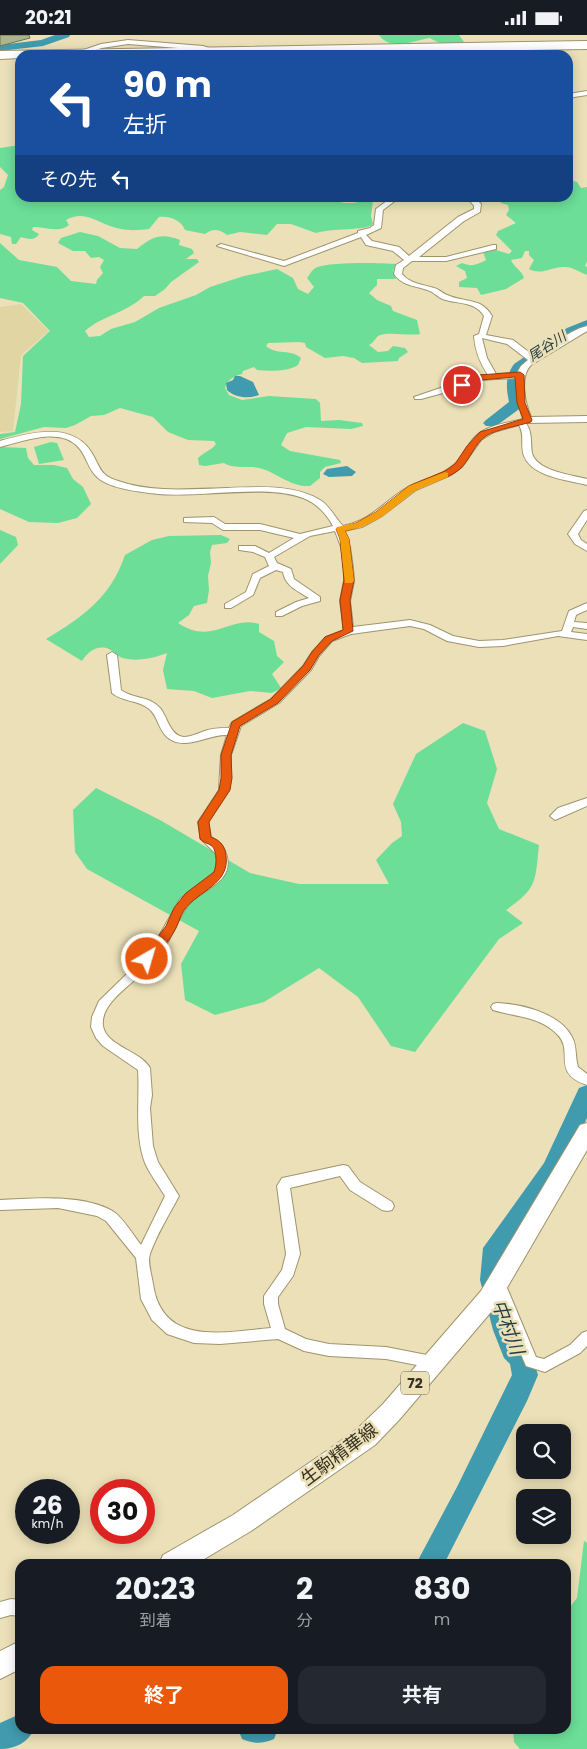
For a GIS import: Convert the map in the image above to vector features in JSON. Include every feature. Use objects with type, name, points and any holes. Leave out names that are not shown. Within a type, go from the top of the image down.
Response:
[{"type":"highway","points":[[357,50],[587,46]]},
{"type":"highway","points":[[0,55],[15,55]]},
{"type":"main road","name":"生駒精華線","points":[[181,1559],[242,1523],[366,1437],[391,1412],[432,1362],[468,1324],[489,1298],[587,1131]]},
{"type":"main road","points":[[0,1666],[15,1657]]},
{"type":"street","points":[[128,42],[132,35]]},
{"type":"street","points":[[87,50],[128,42],[211,50]]},
{"type":"street","points":[[573,95],[587,93]]},
{"type":"street","points":[[221,246],[261,255],[284,264],[373,230],[378,226],[380,209],[390,202]]},
{"type":"street","points":[[474,202],[478,206],[477,210],[461,219],[422,251],[408,259],[399,267],[398,274],[402,280],[434,291],[445,297],[464,300],[482,308],[488,316],[482,336],[510,343],[534,360]]},
{"type":"street","points":[[361,233],[369,243],[396,249],[408,259],[446,259],[493,247]]},
{"type":"street","points":[[587,328],[527,363],[520,375],[521,403],[530,457],[534,463],[555,475],[573,477],[587,482]]},
{"type":"street","points":[[478,336],[485,366],[494,377]]},
{"type":"street","points":[[418,397],[462,385],[479,378],[520,375]]},
{"type":"street","points":[[269,556],[300,537],[316,531],[359,525],[412,488],[448,473],[459,465],[470,448],[483,434],[524,421],[587,418]]},
{"type":"street","points":[[1,443],[27,435],[47,434],[63,436],[82,445],[87,451],[98,475],[111,482],[178,493],[250,490],[300,495],[318,502],[340,528],[344,539],[349,580],[345,600],[348,631]]},
{"type":"street","points":[[1,443],[4,445],[51,441],[64,445]]},
{"type":"street","points":[[587,513],[573,533],[578,542],[587,548]]},
{"type":"street","points":[[187,520],[214,520],[223,527],[260,527],[300,537]]},
{"type":"street","points":[[242,548],[255,549],[269,556]]},
{"type":"street","points":[[269,556],[270,562],[274,567],[288,571],[289,580],[317,599],[299,604],[279,615]]},
{"type":"street","points":[[228,605],[250,593],[253,578],[274,567]]},
{"type":"street","points":[[568,628],[572,613],[587,606]]},
{"type":"street","points":[[142,1256],[172,1196],[152,1163],[147,1146],[144,1108],[146,1095],[144,1068],[106,1043],[98,1032],[98,1012],[103,1004],[159,946],[178,911],[190,896],[219,874],[222,866],[220,849],[215,843],[206,839],[203,822],[224,790],[226,755],[232,731],[240,720],[275,701],[307,668],[315,654],[329,639],[348,631],[410,623],[427,627],[450,639],[478,644],[503,643],[568,628],[587,626]]},
{"type":"street","points":[[568,628],[587,637]]},
{"type":"street","points":[[112,655],[116,691],[120,695],[154,707],[160,714],[170,735],[190,741],[210,733],[232,731]]},
{"type":"street","points":[[555,816],[562,811],[587,802]]},
{"type":"street","points":[[497,1007],[511,1007],[546,1021],[560,1030],[566,1037],[569,1046],[570,1067],[576,1075],[587,1080]]},
{"type":"street","points":[[279,1333],[271,1304],[271,1297],[288,1272],[293,1254],[283,1186],[287,1182],[343,1170],[355,1186],[386,1206]]},
{"type":"street","points":[[0,1205],[58,1203],[100,1211],[111,1217],[142,1256],[148,1299],[157,1316],[172,1330],[194,1337],[220,1338],[279,1333],[304,1345],[329,1350],[386,1353],[432,1362]]},
{"type":"street","points":[[498,1283],[531,1362],[545,1366],[575,1349],[587,1337]]},
{"type":"street","points":[[0,1610],[15,1607]]},
{"type":"shaded area","points":[[21,304],[49,331],[21,355],[13,431],[0,432],[0,307]]},
{"type":"green space","points":[[379,35],[459,35],[464,42],[446,45],[430,38],[396,44],[384,40]]},
{"type":"green space","points":[[482,47],[523,47],[524,50],[475,50]]},
{"type":"green space","points":[[15,146],[15,202],[373,202],[371,216],[373,224],[364,228],[330,230],[316,233],[291,224],[277,224],[267,235],[240,232],[227,235],[216,230],[205,234],[185,230],[178,221],[167,217],[159,217],[149,229],[124,230],[80,216],[66,220],[69,225],[65,228],[33,227],[32,230],[39,234],[35,238],[21,237],[16,244],[12,244],[11,237],[0,234],[0,190],[4,187],[8,175],[0,167],[0,148]]},
{"type":"green space","points":[[573,181],[577,182],[581,188],[587,187],[587,261],[585,266],[587,267],[587,275],[568,267],[534,271],[529,269],[534,260],[529,255],[529,251],[525,251],[522,258],[511,260],[524,278],[506,289],[481,295],[477,288],[459,287],[459,282],[467,278],[465,271],[456,266],[462,263],[474,265],[486,260],[483,252],[496,250],[509,254],[512,251],[496,235],[498,231],[516,223],[506,215],[509,210],[508,205],[501,203],[573,202]]},
{"type":"green space","points":[[80,232],[98,236],[120,248],[137,249],[157,237],[173,238],[180,240],[179,245],[192,249],[194,253],[186,259],[197,259],[199,262],[155,296],[144,296],[129,307],[99,321],[85,331],[89,337],[100,336],[111,329],[135,322],[159,308],[196,295],[210,287],[244,276],[277,269],[293,278],[298,289],[308,294],[314,287],[307,278],[314,269],[320,266],[354,263],[396,264],[393,271],[396,279],[377,279],[377,285],[369,293],[377,300],[391,306],[393,311],[417,320],[420,334],[381,335],[369,345],[378,352],[388,351],[393,346],[405,348],[408,352],[399,358],[398,361],[362,363],[354,358],[343,356],[325,358],[306,347],[305,343],[268,343],[266,346],[270,349],[297,355],[301,358],[298,365],[278,371],[257,370],[254,367],[243,371],[242,374],[234,377],[227,383],[225,388],[229,395],[242,400],[269,396],[316,399],[320,403],[321,421],[339,420],[362,423],[363,426],[351,429],[306,427],[287,433],[281,445],[290,451],[340,460],[341,463],[325,467],[320,472],[320,478],[310,486],[289,482],[255,467],[237,467],[224,463],[199,465],[198,458],[216,444],[214,441],[188,440],[168,432],[153,417],[120,408],[104,415],[91,416],[66,428],[44,427],[0,439],[0,434],[15,432],[21,404],[23,356],[50,331],[23,303],[0,298],[0,243],[19,260],[57,267],[71,281],[96,284],[103,273],[100,267],[104,260],[99,257],[91,258],[85,251],[73,251],[58,243],[61,238]]},
{"type":"green space","points":[[51,442],[57,443],[64,460],[39,464],[34,447]]},
{"type":"green space","points":[[0,447],[26,448],[28,458],[34,465],[54,465],[67,468],[73,479],[83,487],[91,504],[77,518],[58,523],[29,522],[0,509]]},
{"type":"green space","points":[[0,530],[16,537],[18,545],[0,564]]},
{"type":"green space","points":[[221,535],[230,539],[227,543],[212,545],[207,603],[194,606],[189,615],[178,623],[201,632],[239,623],[259,624],[259,632],[274,641],[277,656],[284,662],[272,674],[281,688],[272,693],[250,691],[212,698],[194,691],[167,689],[163,670],[167,653],[151,658],[134,660],[121,657],[109,649],[101,647],[90,652],[82,661],[46,639],[72,623],[94,605],[112,583],[125,555],[152,540],[169,536]]},
{"type":"green space","points":[[463,723],[485,731],[497,769],[487,803],[499,829],[539,845],[537,867],[533,883],[524,896],[506,910],[523,923],[499,939],[415,1052],[391,1046],[358,997],[319,968],[264,1002],[215,1015],[185,1000],[181,964],[199,931],[87,869],[75,852],[73,810],[96,788],[160,820],[250,873],[299,884],[389,884],[376,860],[392,843],[402,836],[401,822],[393,804],[416,754]]},
{"type":"green space","points":[[584,1541],[587,1543],[587,1749],[520,1749],[514,1742],[513,1734],[571,1734],[571,1606],[577,1598]]},
{"type":"water","points":[[235,376],[240,376],[253,382],[259,395],[242,397],[230,393],[227,390],[226,383],[233,380]]},
{"type":"water","points":[[347,466],[356,472],[352,476],[329,477],[323,474],[327,469]]},
{"type":"building","points":[[0,35],[29,35],[30,38],[0,46]]},
{"type":"waterway","points":[[0,48],[43,43],[65,35]]},
{"type":"waterway","name":"尾谷川","points":[[491,423],[517,404],[514,380],[515,372],[519,367],[572,331],[587,324]]},
{"type":"waterway","name":"中村川","points":[[432,1559],[466,1496],[484,1456],[518,1393],[525,1375],[521,1359],[513,1350],[505,1330],[492,1280],[495,1248],[553,1168],[587,1094]]},
{"type":"waterway","name":"中村川","points":[[0,1739],[15,1731]]},
{"type":"slow traffic","points":[[349,581],[344,539],[340,529],[359,525],[380,514],[412,488],[445,475]]},
{"type":"route","points":[[147,959],[159,946],[178,911],[190,896],[219,874],[222,866],[220,849],[215,843],[206,839],[203,822],[224,790],[226,755],[232,731],[236,724],[275,701],[307,668],[315,654],[329,639],[348,631],[345,600],[349,580],[344,539],[340,529],[359,525],[380,514],[412,488],[448,473],[459,465],[470,448],[483,434],[528,420],[521,403],[518,379],[520,375],[479,378],[462,385]]}]
